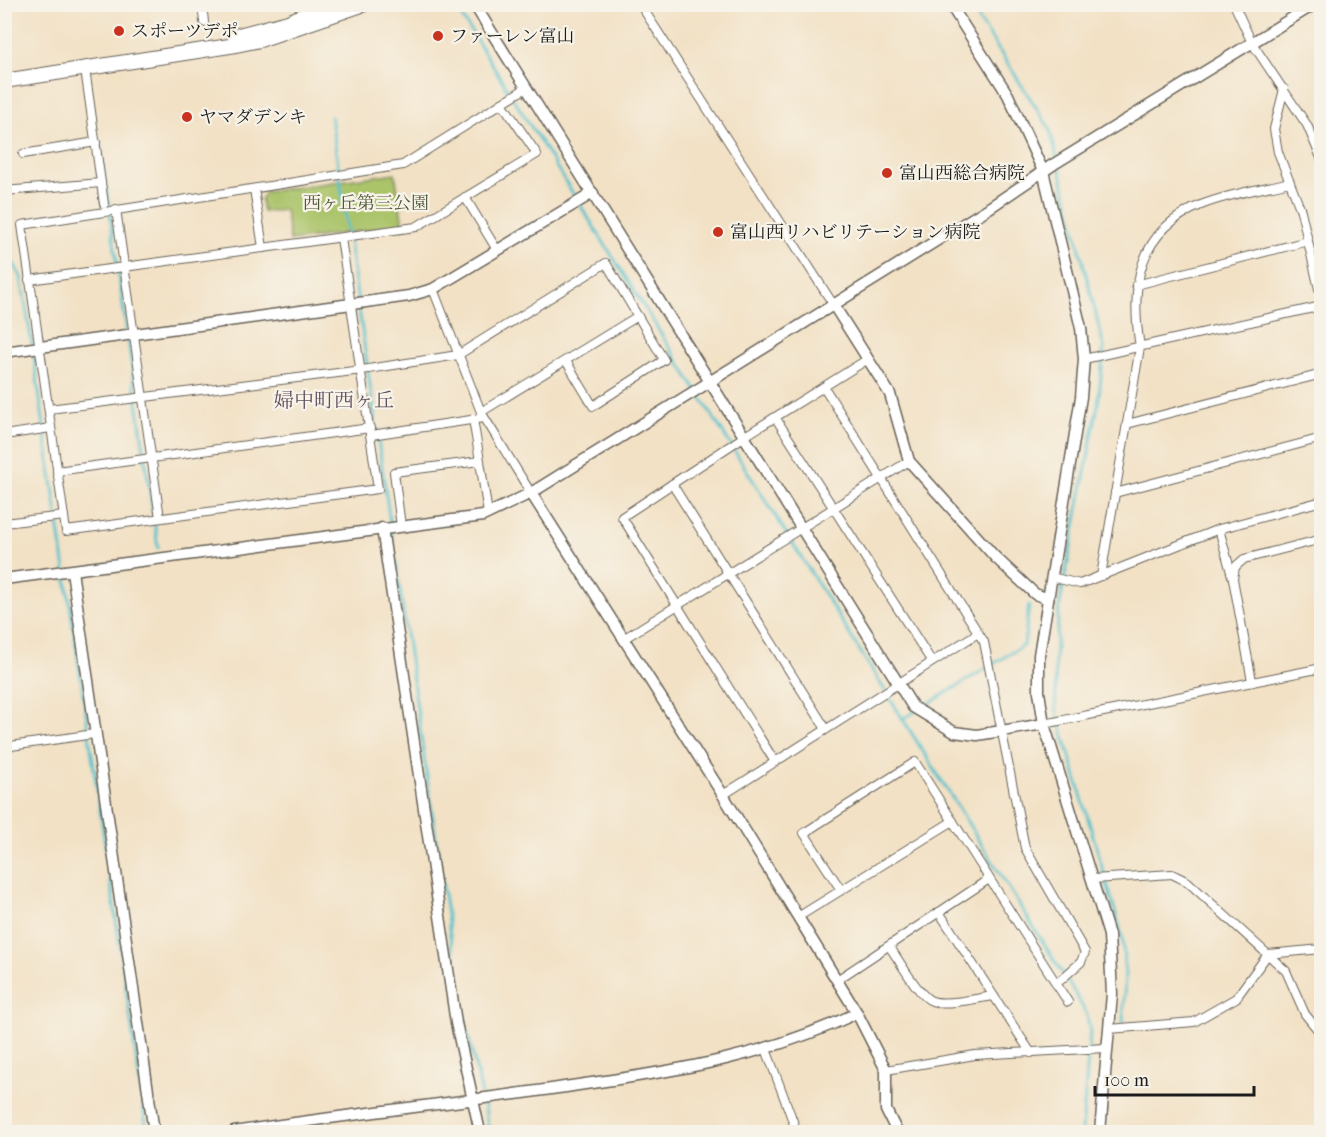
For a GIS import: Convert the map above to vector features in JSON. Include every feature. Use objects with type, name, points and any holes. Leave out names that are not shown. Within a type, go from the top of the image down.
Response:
[{"type":"highway","points":[[4,72],[234,37],[288,22],[331,4]]},
{"type":"highway","points":[[4,81],[260,40],[365,4]]},
{"type":"street","points":[[202,4],[204,22]]},
{"type":"street","points":[[474,4],[913,707],[954,732],[977,735],[1044,724],[1322,668]]},
{"type":"street","points":[[640,4],[890,394],[909,461],[995,557],[1035,594],[1048,599]]},
{"type":"street","points":[[950,4],[1008,95],[1043,171],[1081,328],[1084,359],[1081,397],[1039,655],[1039,692],[1044,724],[1109,935],[1112,994],[1100,1132]]},
{"type":"street","points":[[1234,4],[1252,43],[1307,125],[1322,160]]},
{"type":"street","points":[[4,579],[488,514],[531,493],[989,208],[1043,171],[1315,4]]},
{"type":"street","points":[[86,69],[104,204]]},
{"type":"street","points":[[341,238],[378,489],[66,531],[22,225],[403,165],[526,88]]},
{"type":"street","points":[[1084,359],[1322,304],[1301,210],[1278,152],[1274,129],[1284,90]]},
{"type":"street","points":[[29,280],[416,227],[537,154],[502,103]]},
{"type":"street","points":[[23,154],[96,142]]},
{"type":"street","points":[[1101,576],[1140,347],[1135,317],[1136,285],[1149,247],[1171,221],[1201,204],[1290,182]]},
{"type":"street","points":[[4,191],[101,183]]},
{"type":"street","points":[[254,189],[263,248]]},
{"type":"street","points":[[4,352],[351,305],[433,289],[593,193]]},
{"type":"street","points":[[465,197],[497,250]]},
{"type":"street","points":[[116,209],[160,518]]},
{"type":"street","points":[[1136,285],[1308,241]]},
{"type":"street","points":[[49,409],[362,370],[458,355],[606,263],[664,360],[593,406],[566,361]]},
{"type":"street","points":[[433,289],[483,415],[625,638],[857,1013],[885,1070],[886,1110],[897,1132]]},
{"type":"street","points":[[57,471],[473,419],[483,415],[638,316]]},
{"type":"street","points":[[775,762],[622,517],[868,359]]},
{"type":"street","points":[[1127,423],[1322,374]]},
{"type":"street","points":[[824,387],[984,642],[1025,848],[1085,952],[1081,962],[1056,984]]},
{"type":"street","points":[[775,417],[932,662]]},
{"type":"street","points":[[473,419],[488,514]]},
{"type":"street","points":[[4,435],[51,428]]},
{"type":"street","points":[[1115,493],[1322,438]]},
{"type":"street","points":[[401,526],[393,472],[480,461]]},
{"type":"street","points":[[625,638],[909,461]]},
{"type":"street","points":[[672,484],[826,729]]},
{"type":"street","points":[[1051,577],[1080,584],[1219,529],[1322,501]]},
{"type":"street","points":[[4,523],[64,516]]},
{"type":"street","points":[[382,528],[456,1023],[480,1132]]},
{"type":"street","points":[[1219,529],[1233,579],[1252,681]]},
{"type":"street","points":[[1233,579],[1235,567],[1244,559],[1322,539]]},
{"type":"street","points":[[72,571],[153,1132]]},
{"type":"street","points":[[723,795],[978,633]]},
{"type":"street","points":[[4,747],[94,734]]},
{"type":"street","points":[[841,890],[804,833],[915,762],[1068,1002]]},
{"type":"street","points":[[798,917],[953,822]]},
{"type":"street","points":[[1093,879],[1172,874],[1188,882],[1286,971],[1305,1014],[1322,1035]]},
{"type":"street","points":[[837,980],[989,879]]},
{"type":"street","points":[[939,912],[1031,1053]]},
{"type":"street","points":[[889,945],[922,994],[930,1001],[939,1003],[993,996]]},
{"type":"street","points":[[1109,1029],[1194,1022],[1236,998],[1268,954],[1322,949]]},
{"type":"street","points":[[234,1132],[336,1117],[475,1101],[694,1068],[815,1033],[857,1013]]},
{"type":"street","points":[[885,1070],[975,1055],[1106,1048]]},
{"type":"street","points":[[766,1049],[796,1132]]},
{"type":"green space","name":"西ヶ丘第三公園","points":[[395,173],[403,225],[290,241],[285,210],[263,212],[261,199],[265,192]]},
{"type":"waterway","points":[[454,4],[1076,995],[1087,1015],[1090,1032],[1082,1132]]},
{"type":"waterway","points":[[969,4],[1050,129],[1104,347],[1098,405],[1059,608],[1055,660],[1056,709],[1122,935],[1125,975],[1123,1024]]},
{"type":"waterway","points":[[331,117],[458,990],[482,1095]]},
{"type":"waterway","points":[[100,145],[158,548]]},
{"type":"waterway","points":[[4,247],[21,277],[32,344]]},
{"type":"waterway","points":[[33,351],[147,1132]]},
{"type":"waterway","points":[[922,708],[1024,645],[1029,605]]},
{"type":"waterway","points":[[902,719],[916,711]]},
{"type":"waterway","points":[[484,1102],[489,1132]]},
{"type":"place","name":"スポーツデポ","points":[[119,31]]},
{"type":"place","name":"ファーレン富山","points":[[438,36]]},
{"type":"place","name":"ヤマダデンキ","points":[[187,117]]},
{"type":"place","name":"富山西総合病院","points":[[887,173]]},
{"type":"place","name":"富山西リハビリテーション病院","points":[[718,232]]},
{"type":"district","name":"婦中町西ヶ丘","points":[[334,400]]}]
